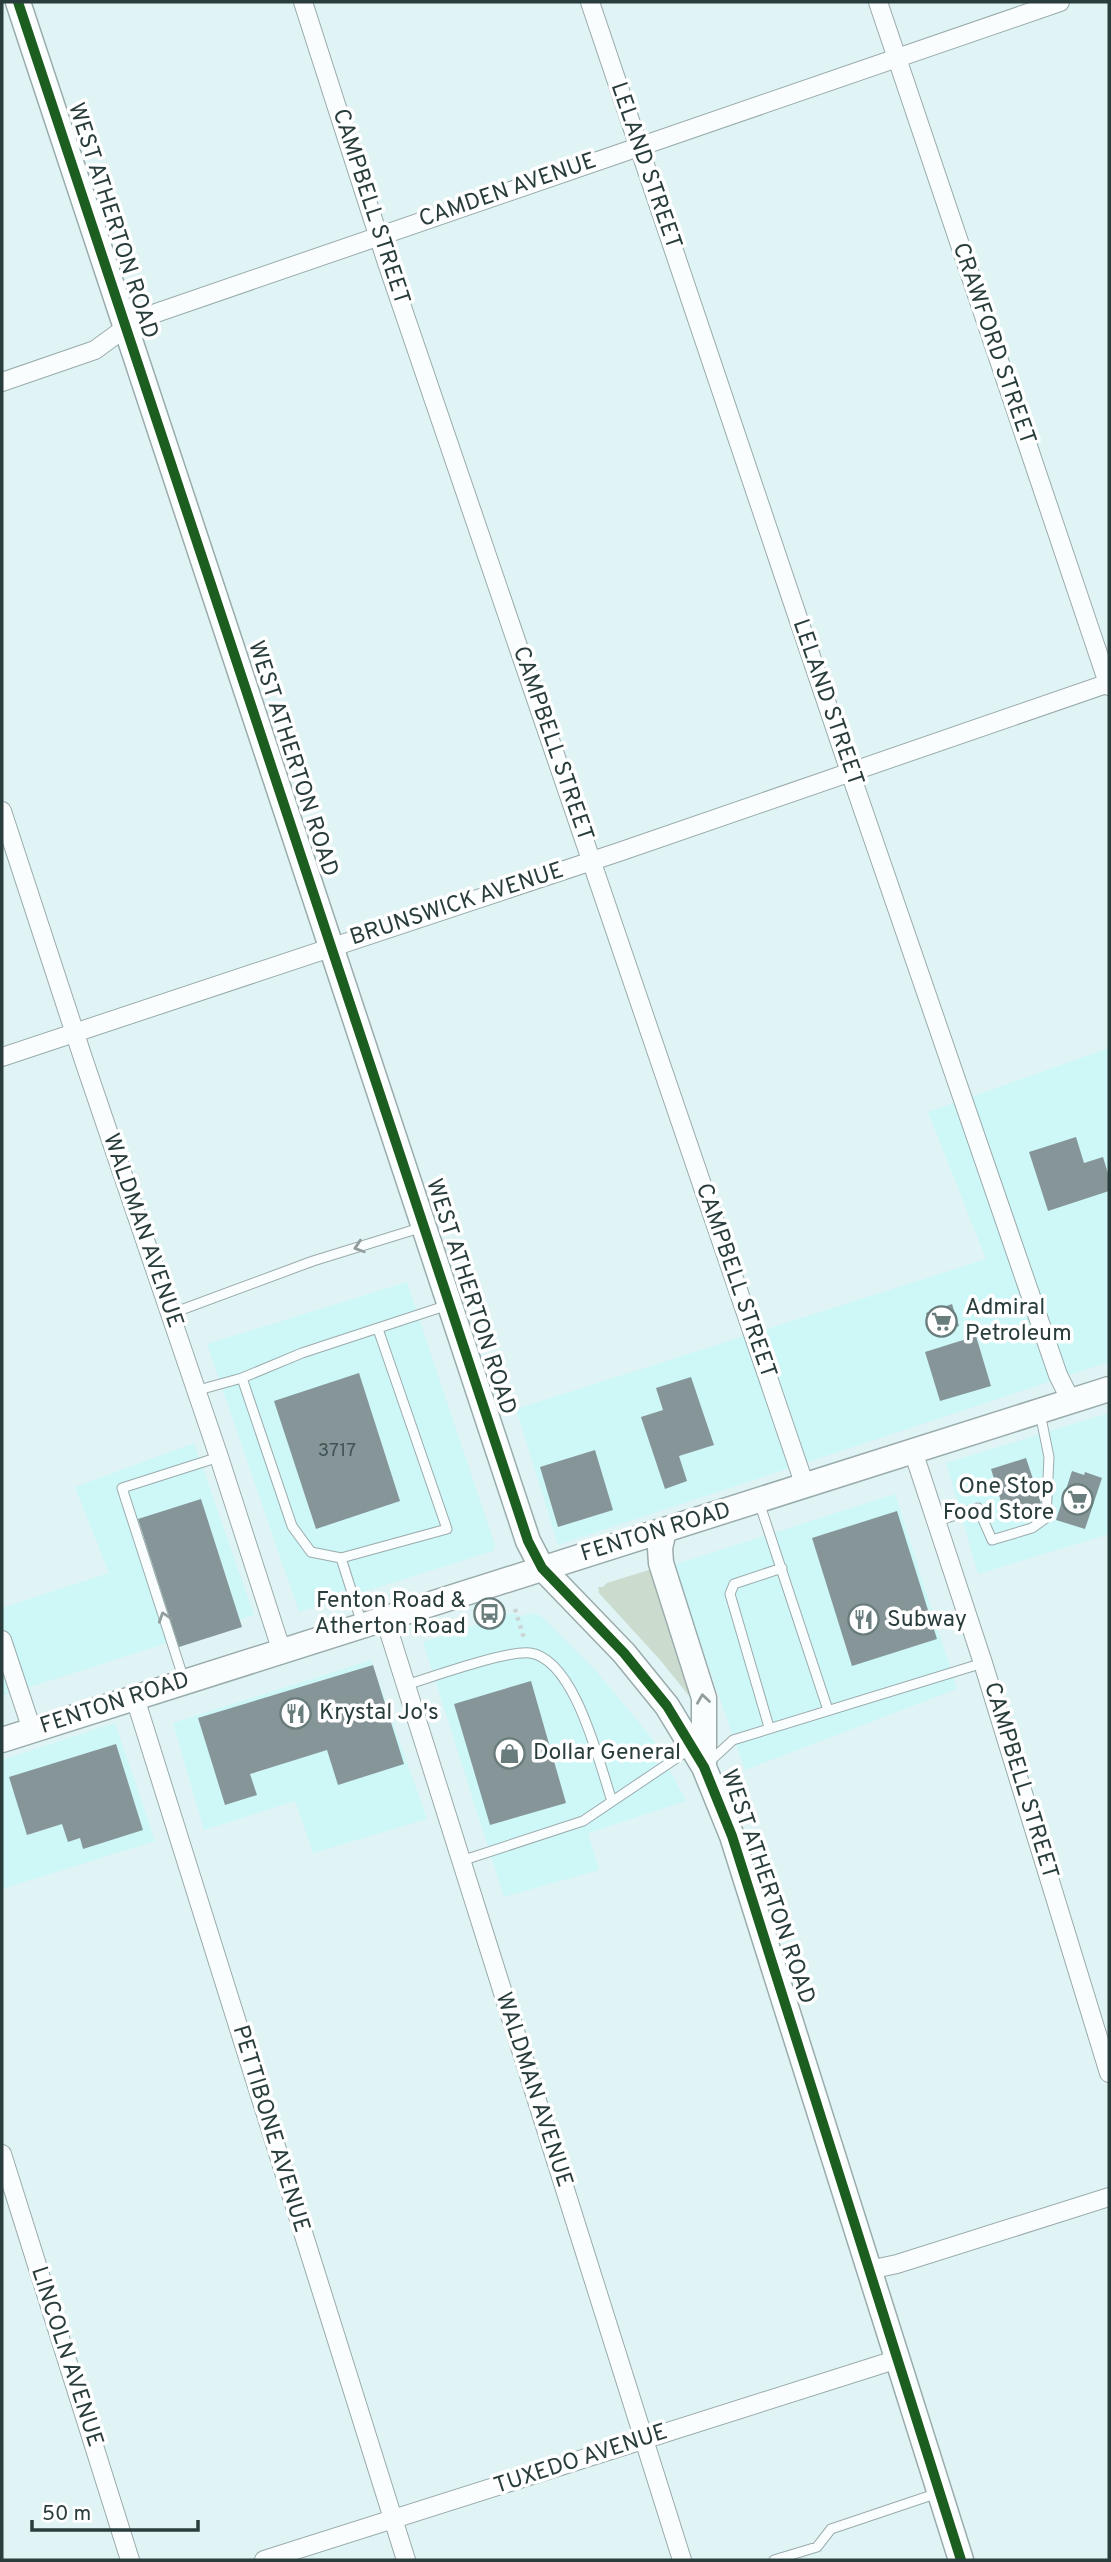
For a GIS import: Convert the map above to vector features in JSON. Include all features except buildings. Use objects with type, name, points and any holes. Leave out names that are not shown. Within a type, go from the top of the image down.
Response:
[{"type":"street","name":"WEST ATHERTON ROAD","points":[[18,2],[528,1541],[542,1569],[649,1681],[699,1757],[732,1836],[961,2560]]},
{"type":"street","name":"CAMPBELL STREET","points":[[303,2],[378,236],[805,1486]]},
{"type":"street","name":"LELAND STREET","points":[[590,2],[850,772],[1058,1375],[1071,1401]]},
{"type":"street","name":"CRAWFORD STREET","points":[[878,2],[1109,684]]},
{"type":"street","name":"CAMDEN AVENUE","points":[[2,382],[95,350],[125,328],[156,313],[1060,2]]},
{"type":"street","name":"BRUNSWICK AVENUE","points":[[2,1057],[592,861],[1109,684]]},
{"type":"street","name":"WALDMAN AVENUE","points":[[2,811],[282,1652]]},
{"type":"street","name":"FENTON ROAD","points":[[2,1740],[1109,1389]]},
{"type":"street","name":"CAMPBELL STREET","points":[[913,1451],[984,1663],[1109,2073]]},
{"type":"street","points":[[664,1531],[660,1548],[661,1563],[705,1698],[699,1757]]},
{"type":"street","name":"WALDMAN AVENUE","points":[[374,1623],[406,1685],[682,2560]]},
{"type":"street","points":[[2,1640],[32,1730]]},
{"type":"street","name":"PETTIBONE AVENUE","points":[[135,1698],[406,2560]]},
{"type":"street","name":"LINCOLN AVENUE","points":[[2,2154],[130,2560]]},
{"type":"street","points":[[869,2270],[897,2264],[1109,2197]]},
{"type":"street","name":"TUXEDO AVENUE","points":[[264,2560],[898,2359]]},
{"type":"lane","points":[[170,1314],[313,1261],[424,1226]]},
{"type":"lane","points":[[195,1391],[242,1378],[302,1353],[450,1304]]},
{"type":"lane","points":[[242,1378],[292,1526],[311,1552],[341,1558],[447,1529],[378,1329]]},
{"type":"lane","points":[[937,1521],[978,1508],[992,1540],[1032,1528],[1046,1518],[1049,1457],[1040,1411]]},
{"type":"lane","points":[[185,1682],[122,1488],[219,1457]]},
{"type":"lane","points":[[758,1501],[828,1710]]},
{"type":"lane","points":[[341,1558],[374,1623]]},
{"type":"lane","points":[[769,1727],[730,1594],[734,1584],[782,1569]]},
{"type":"lane","points":[[406,1685],[495,1658],[528,1653],[540,1656],[557,1667],[574,1693],[612,1801]]},
{"type":"lane","points":[[461,1861],[583,1821],[612,1801],[733,1740],[984,1663]]},
{"type":"lane","points":[[774,2560],[817,2547],[831,2529],[940,2493]]},
{"type":"path","points":[[515,1609],[528,1653]]},
{"type":"shaded area","points":[[1109,1048],[1109,1362],[558,1545],[516,1409],[986,1259],[928,1112]]},
{"type":"shaded area","points":[[407,1282],[495,1545],[493,1551],[299,1612],[207,1344]]},
{"type":"shaded area","points":[[1109,1413],[1109,1534],[978,1574],[946,1463]]},
{"type":"shaded area","points":[[194,1443],[254,1615],[2,1696],[2,1608],[109,1573],[75,1487]]},
{"type":"shaded area","points":[[895,1494],[957,1689],[745,1770],[673,1565]]},
{"type":"shaded area","points":[[513,1613],[521,1616],[534,1613],[542,1617],[596,1671],[655,1742],[686,1801],[588,1833],[599,1870],[504,1897],[423,1642]]},
{"type":"shaded area","points":[[371,1660],[427,1819],[313,1853],[295,1801],[204,1830],[173,1723]]},
{"type":"shaded area","points":[[115,1723],[155,1841],[2,1889],[2,1760]]},
{"type":"green space","points":[[655,1568],[694,1702],[599,1593],[598,1587]]},
{"type":"cycle path","points":[[18,2],[528,1541],[542,1568],[624,1653],[667,1706],[704,1767],[732,1836],[961,2560]]},
{"type":"place","name":"Admiral Petroleum","points":[[942,1321]]},
{"type":"place","name":"One Stop Food Store","points":[[1077,1500]]},
{"type":"place","name":"Fenton Road & Atherton Road","points":[[489,1614]]},
{"type":"place","name":"Subway","points":[[864,1620]]},
{"type":"place","name":"Krystal Jo's","points":[[296,1713]]},
{"type":"place","name":"Dollar General","points":[[510,1753]]}]
